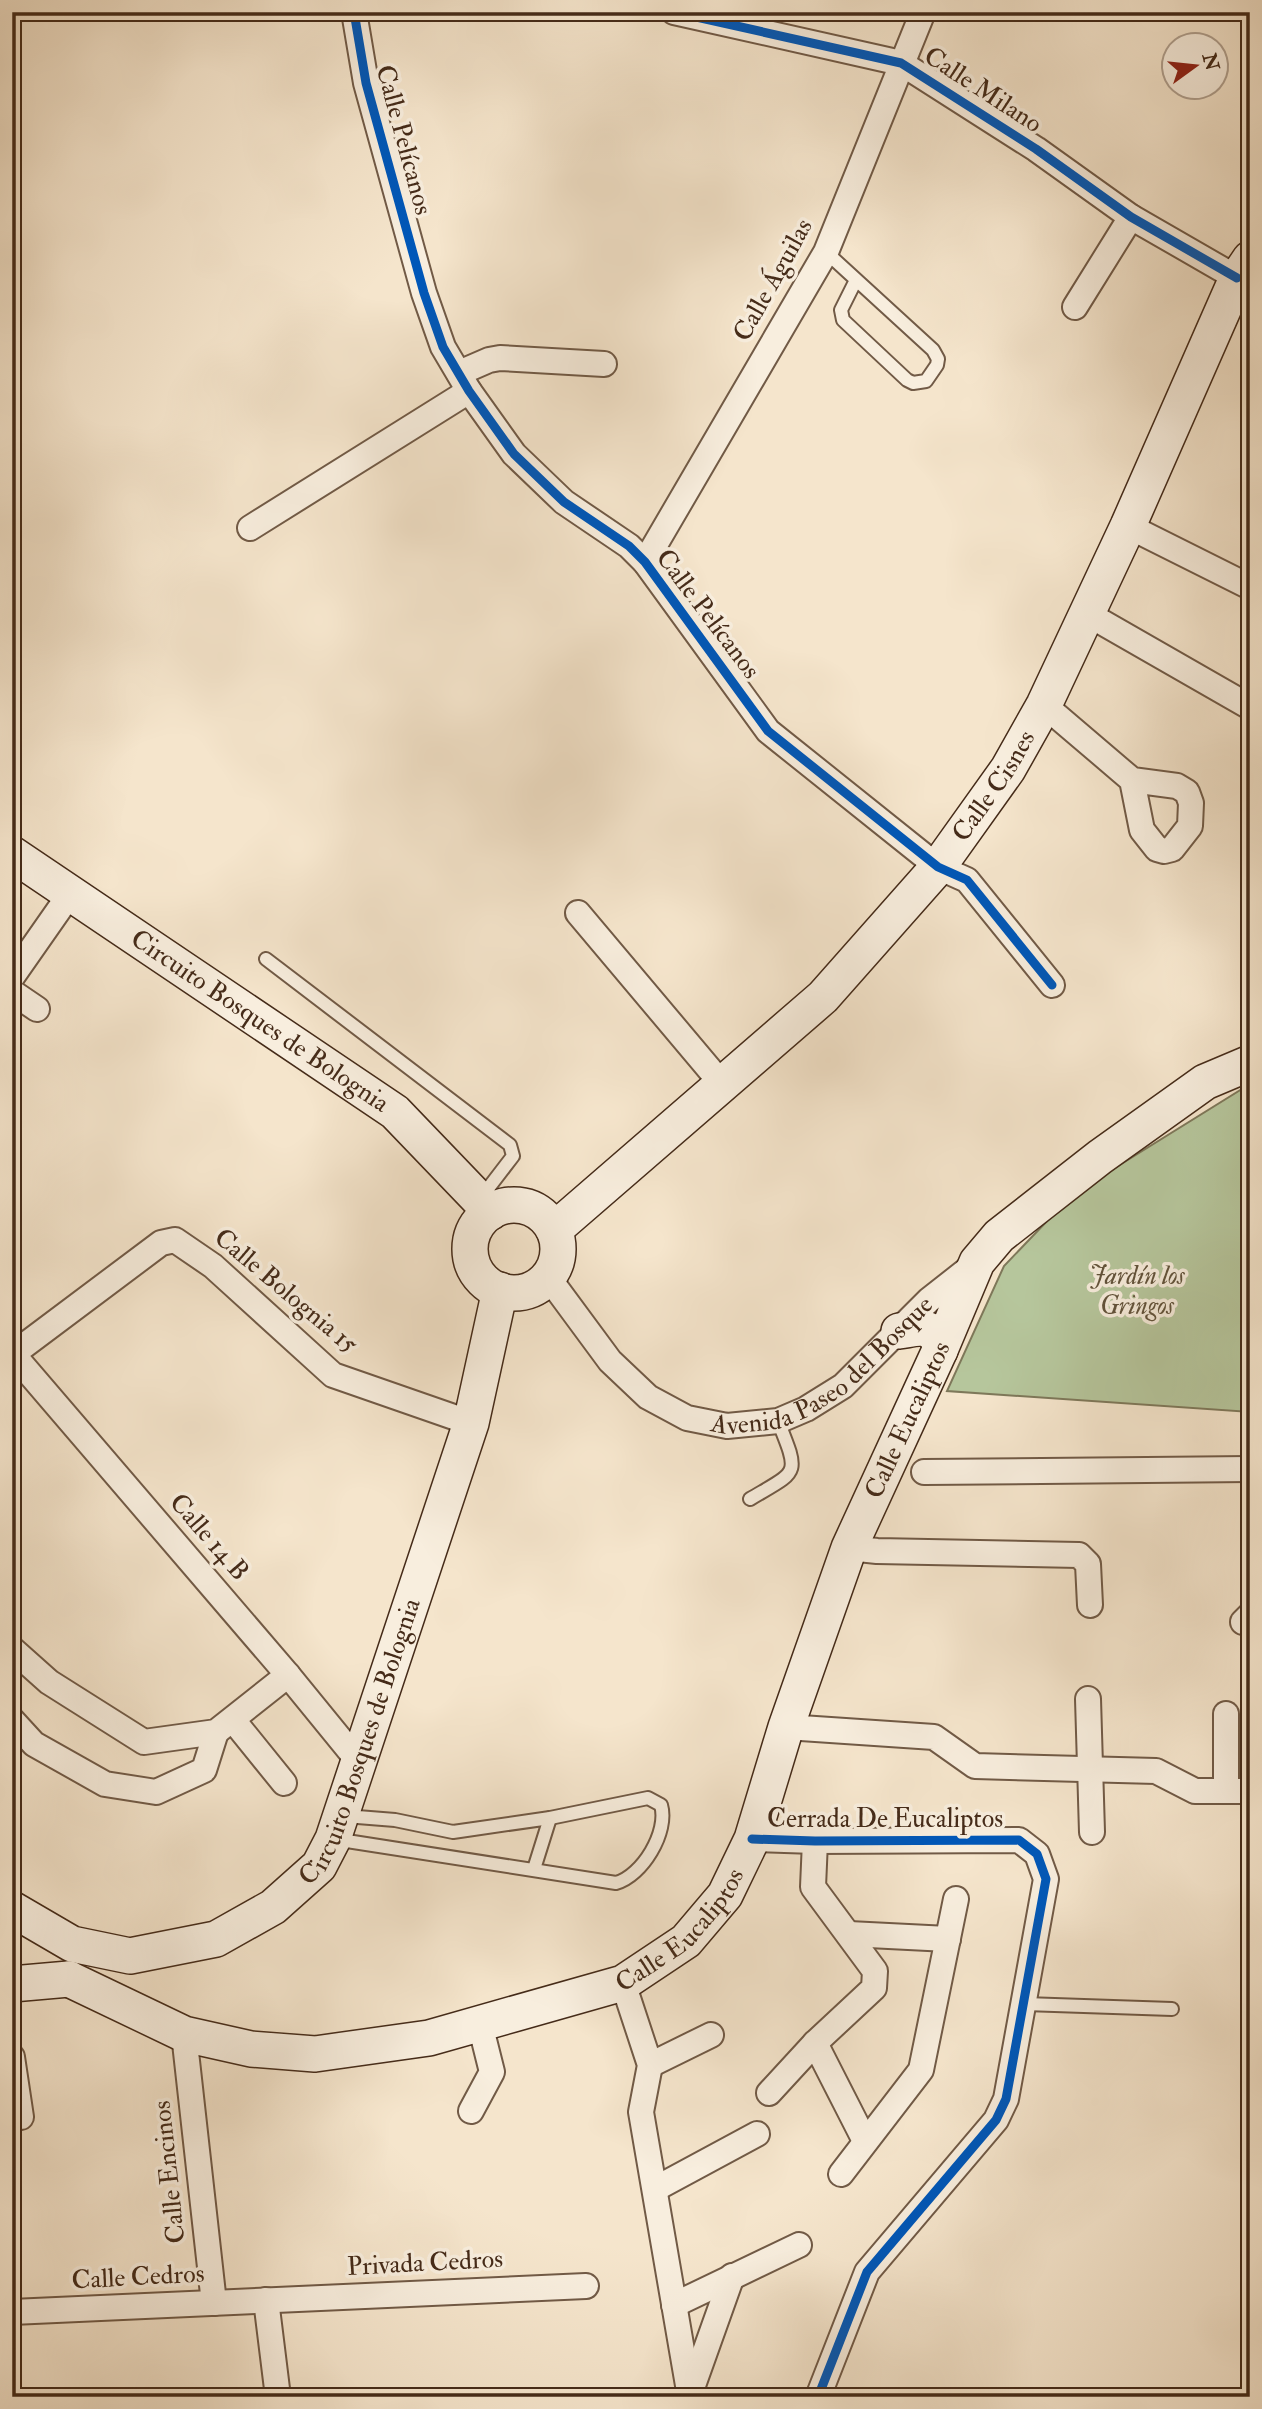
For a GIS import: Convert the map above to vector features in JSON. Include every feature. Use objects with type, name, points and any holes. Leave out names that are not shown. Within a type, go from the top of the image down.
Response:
[{"type":"main road","name":"Calle Cisnes","points":[[554,1230],[823,997],[938,867],[1008,769],[1044,705],[1244,268]]},
{"type":"main road","name":"Circuito Bosques de Bolognia","points":[[12,854],[395,1112],[485,1205]]},
{"type":"main road","name":"Avenida Paseo del Bosque","points":[[977,1262],[999,1236],[1100,1157],[1116,1124],[1199,1066],[1250,1045]]},
{"type":"main road","points":[[1100,1157],[1205,1082],[1250,1063]]},
{"type":"main road","name":"Avenida Paseo del Bosque","points":[[1100,1157],[1137,1150],[1215,1095],[1250,1083]]},
{"type":"main road","points":[[485,1205],[528,1206],[548,1220],[554,1230],[558,1242],[555,1266],[538,1286],[526,1291],[512,1293],[499,1290],[482,1278],[471,1258],[470,1243],[485,1205]]},
{"type":"main road","name":"Calle Eucaliptos","points":[[69,1979],[184,2034],[251,2049],[315,2054],[429,2038],[623,1983],[686,1941],[725,1895],[752,1839],[786,1727],[849,1548],[940,1350],[977,1262]]},
{"type":"main road","name":"Circuito Bosques de Bolognia","points":[[12,1909],[72,1944],[130,1956],[216,1939],[273,1907],[319,1866],[337,1827],[471,1423],[499,1290]]},
{"type":"main road","points":[[899,1331],[924,1327],[934,1333],[941,1343],[940,1350]]},
{"type":"main road","points":[[12,1984],[69,1979],[72,1944]]},
{"type":"street","name":"Calle Pelícanos","points":[[354,12],[366,83],[424,293],[443,347],[514,454],[564,502],[629,546],[645,562],[768,730],[938,867],[967,880],[1052,985]]},
{"type":"street","name":"Calle Milano","points":[[674,12],[901,63],[1036,149],[1130,217],[1244,268]]},
{"type":"street","name":"Calle Águilas","points":[[645,562],[826,252],[923,12]]},
{"type":"street","points":[[1075,307],[1130,217]]},
{"type":"street","points":[[250,528],[464,382],[489,359],[604,364]]},
{"type":"street","points":[[1128,526],[1250,587]]},
{"type":"street","points":[[1086,613],[1250,707]]},
{"type":"street","points":[[1044,705],[1132,779]]},
{"type":"street","points":[[12,977],[70,894]]},
{"type":"street","points":[[578,913],[722,1084]]},
{"type":"street","points":[[12,992],[37,1009]]},
{"type":"street","name":"Calle Bolognia 15","points":[[13,1354],[161,1243],[175,1240],[213,1266],[333,1375],[471,1423]]},
{"type":"street","name":"Avenida Paseo del Bosque","points":[[548,1277],[610,1361],[648,1396],[687,1418],[727,1426],[778,1421],[806,1409],[843,1386],[942,1287],[977,1262]]},
{"type":"street","name":"Calle 14 B","points":[[13,1354],[288,1675],[359,1762]]},
{"type":"street","points":[[924,1472],[1250,1469]]},
{"type":"street","points":[[849,1548],[877,1551],[1079,1555],[1087,1564],[1090,1605]]},
{"type":"street","points":[[12,1649],[49,1682],[144,1742],[224,1726],[288,1675]]},
{"type":"street","points":[[1088,1699],[1092,1832]]},
{"type":"street","points":[[786,1727],[934,1737],[975,1766],[1156,1771],[1195,1791],[1238,1791],[1226,1714]]},
{"type":"street","points":[[12,1720],[34,1744],[105,1784],[156,1792],[205,1770],[224,1726]]},
{"type":"street","points":[[224,1726],[284,1783]]},
{"type":"street","name":"Cerrada De Eucaliptos","points":[[752,1839],[1019,1840],[1037,1854],[1046,1879],[1006,2099],[996,2120],[867,2272],[818,2397]]},
{"type":"street","points":[[769,2093],[815,2043],[874,1989],[876,1971],[813,1887],[815,1841]]},
{"type":"street","points":[[841,2174],[920,2070],[956,1899]]},
{"type":"street","points":[[849,1934],[948,1939]]},
{"type":"street","points":[[623,1983],[650,2066],[641,2112],[690,2396]]},
{"type":"street","points":[[471,2112],[492,2072],[480,2024]]},
{"type":"street","name":"Calle Encinos","points":[[184,2034],[214,2303]]},
{"type":"street","points":[[650,2066],[711,2035]]},
{"type":"street","points":[[815,2043],[865,2141]]},
{"type":"street","points":[[12,2057],[22,2117]]},
{"type":"street","points":[[655,2189],[757,2134]]},
{"type":"street","points":[[674,2305],[799,2245]]},
{"type":"street","points":[[690,2396],[732,2276]]},
{"type":"street","name":"Privada Cedros","points":[[266,2300],[586,2286]]},
{"type":"street","points":[[266,2300],[278,2397]]},
{"type":"street","name":"Calle Cedros","points":[[12,2312],[266,2300]]},
{"type":"lane","points":[[826,252],[936,354],[937,365],[926,382],[913,383],[907,380],[843,320],[841,310],[856,280]]},
{"type":"lane","points":[[266,960],[510,1145],[513,1156],[485,1205]]},
{"type":"lane","points":[[750,1499],[785,1478],[792,1470],[792,1459],[778,1421]]},
{"type":"lane","points":[[642,1798],[658,1802],[663,1810],[662,1826],[650,1852],[634,1873],[622,1881],[609,1883],[534,1870],[337,1827],[395,1820],[453,1832],[550,1818],[642,1798]]},
{"type":"lane","points":[[534,1870],[550,1818]]},
{"type":"lane","points":[[1024,2004],[1171,2009]]},
{"type":"green space","name":"Jardín los Gringos","points":[[1250,1084],[1250,1412],[947,1391],[1004,1266],[1073,1194]]},
{"type":"cycle path","points":[[354,12],[366,83],[424,293],[443,347],[469,391],[514,454],[564,502],[629,546],[645,562],[768,731],[938,867],[967,880],[1052,985]]},
{"type":"cycle path","points":[[674,12],[901,63],[1036,149],[1131,217],[1237,278]]},
{"type":"cycle path","points":[[752,1839],[1019,1840],[1037,1854],[1046,1879],[1006,2099],[996,2120],[867,2272],[818,2397]]}]
